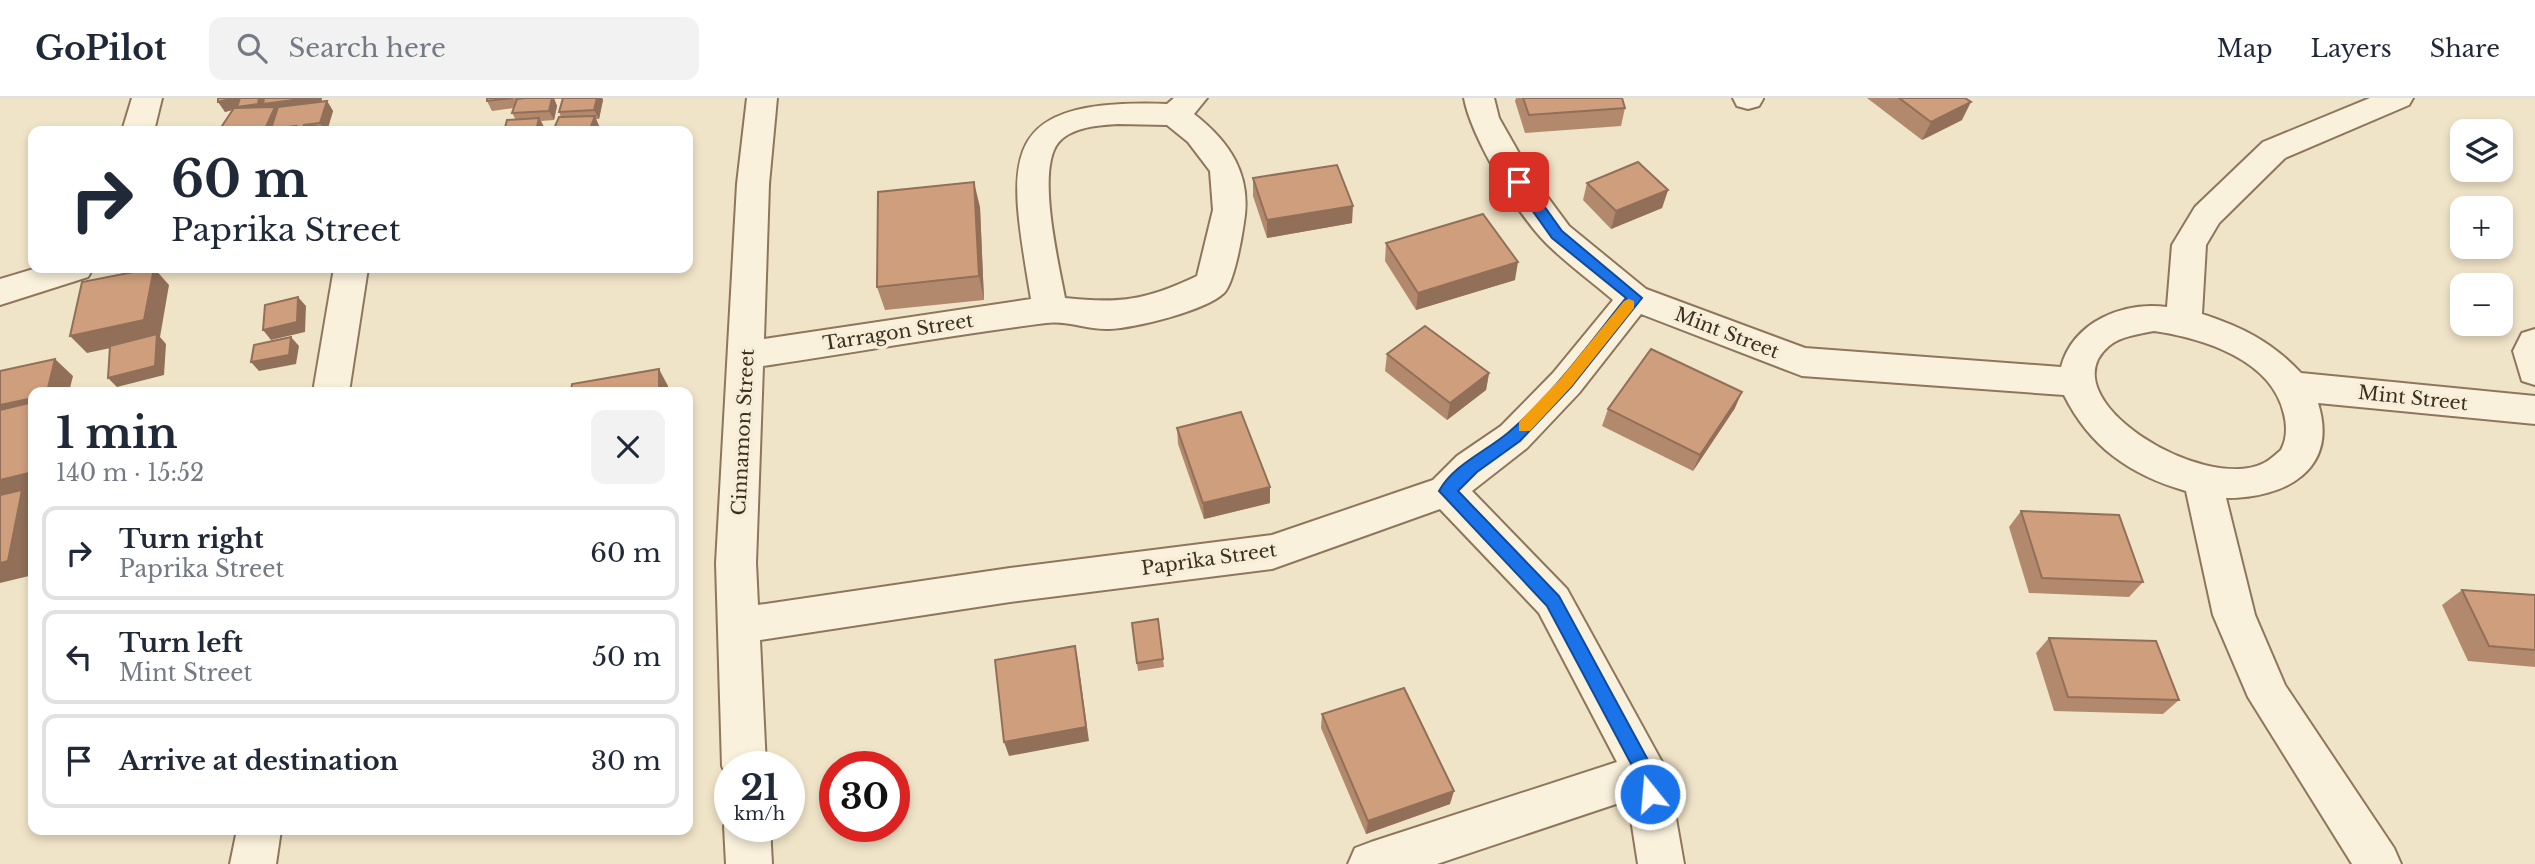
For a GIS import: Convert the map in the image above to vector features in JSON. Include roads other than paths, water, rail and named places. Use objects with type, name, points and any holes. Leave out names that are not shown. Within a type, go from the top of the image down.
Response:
[{"type":"street","points":[[139,126],[147,98]]},
{"type":"street","name":"Cinnamon Street","points":[[743,751],[736,563],[753,184],[762,98]]},
{"type":"street","name":"Mint Street","points":[[1479,98],[1489,129],[1519,182],[1557,234],[1634,298],[1802,362],[2078,382]]},
{"type":"street","points":[[2184,321],[2189,245],[2207,215],[2274,150],[2398,98]]},
{"type":"street","name":"Tarragon Street","points":[[746,355],[1050,309],[1109,316],[1166,306],[1212,284],[1233,197],[1222,159],[1199,131],[1184,106],[1066,123],[1044,138],[1034,168],[1036,225],[1050,309]]},
{"type":"street","points":[[0,292],[60,273]]},
{"type":"street","points":[[332,387],[350,273]]},
{"type":"street","name":"Paprika Street","points":[[737,626],[1010,585],[1272,552],[1447,491],[1471,467],[1514,437],[1566,383],[1634,298]]},
{"type":"street","points":[[2154,318],[2184,321],[2215,330],[2245,345],[2271,364],[2291,386],[2305,413],[2307,439],[2296,462],[2273,477],[2241,484],[2203,481],[2167,470],[2134,453],[2107,431],[2088,407],[2078,382],[2078,360],[2087,342],[2104,329],[2126,320],[2154,318]]},
{"type":"street","points":[[2535,342],[2531,351],[2535,371]]},
{"type":"street","name":"Mint Street","points":[[2291,386],[2535,410]]},
{"type":"street","points":[[2203,481],[2234,615],[2269,697],[2378,864]]},
{"type":"street","points":[[1447,491],[1553,601],[1646,773],[1661,864]]},
{"type":"street","points":[[1371,864],[1646,773]]},
{"type":"street","points":[[253,864],[258,835]]},
{"type":"street","points":[[748,842],[749,864]]}]
